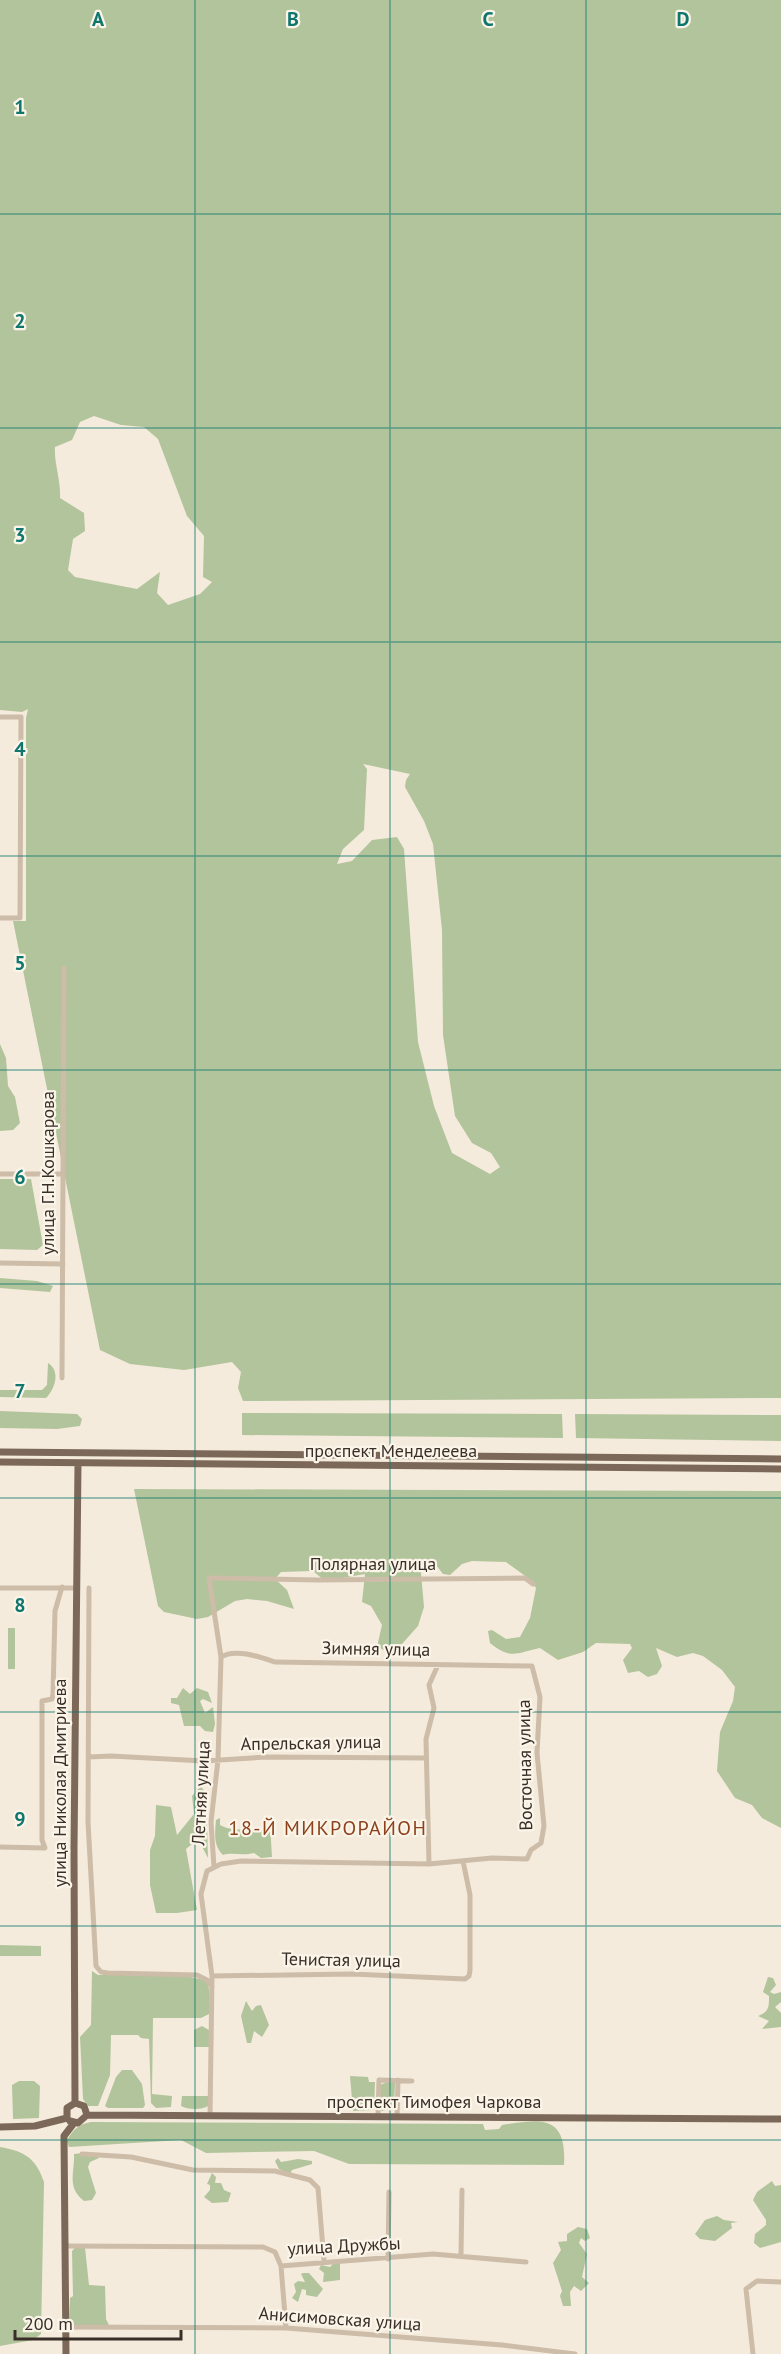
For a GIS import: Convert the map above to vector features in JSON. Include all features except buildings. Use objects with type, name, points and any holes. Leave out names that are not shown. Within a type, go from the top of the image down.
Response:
[{"type":"main road","name":"проспект Менделеева","points":[[0,1452],[781,1459]]},
{"type":"main road","points":[[564,1457],[564,1467]]},
{"type":"main road","name":"проспект Менделеева","points":[[0,1462],[781,1469]]},
{"type":"main road","name":"улица Николая Дмитриева","points":[[75,2103],[78,1463]]},
{"type":"main road","points":[[0,2127],[35,2126],[67,2118],[74,2123],[82,2122],[87,2115],[84,2106],[75,2103],[67,2108],[67,2118]]},
{"type":"main road","name":"проспект Тимофея Чаркова","points":[[87,2115],[781,2119]]},
{"type":"main road","points":[[66,2354],[64,2136],[74,2123]]},
{"type":"street","points":[[0,717],[21,717],[20,918],[0,918]]},
{"type":"street","name":"улица Г.Н.Кошкарова","points":[[62,1378],[64,968]]},
{"type":"street","points":[[0,1174],[63,1174]]},
{"type":"street","points":[[0,1263],[63,1264]]},
{"type":"street","name":"Полярная улица","points":[[211,1576],[318,1580],[525,1578],[533,1584]]},
{"type":"street","name":"Летняя улица","points":[[210,2116],[212,1976],[201,1894],[204,1877],[214,1867],[211,1822],[218,1760],[220,1657],[208,1583],[211,1576]]},
{"type":"street","points":[[0,1847],[45,1848],[42,1840],[42,1701],[52,1699],[53,1694],[55,1611],[62,1587]]},
{"type":"street","points":[[0,1588],[77,1588]]},
{"type":"street","points":[[89,1588],[88,1822],[98,1970],[101,1972],[197,1975],[207,1980],[212,1987]]},
{"type":"street","name":"Зимняя улица","points":[[220,1657],[228,1654],[245,1654],[275,1662],[532,1666]]},
{"type":"street","points":[[429,1864],[426,1758],[428,1731],[434,1708],[429,1685],[438,1665]]},
{"type":"street","name":"Восточная улица","points":[[463,1861],[492,1858],[527,1859],[531,1850],[541,1843],[544,1826],[537,1753],[540,1697],[532,1666]]},
{"type":"street","name":"Апрельская улица","points":[[88,1757],[218,1760],[297,1756],[426,1758]]},
{"type":"street","points":[[214,1867],[241,1861],[429,1864],[463,1861]]},
{"type":"street","name":"Тенистая улица","points":[[212,1976],[341,1974],[465,1979],[469,1976],[470,1895],[463,1861]]},
{"type":"street","points":[[378,2116],[379,2080],[412,2081]]},
{"type":"street","points":[[398,2080],[398,2116]]},
{"type":"street","points":[[82,2154],[131,2157],[193,2170],[275,2171],[316,2184],[324,2261]]},
{"type":"street","points":[[461,2255],[462,2190]]},
{"type":"street","points":[[388,2259],[389,2193]]},
{"type":"street","name":"улица Дружбы","points":[[64,2246],[263,2247],[274,2252],[280,2266],[433,2254],[526,2262]]},
{"type":"street","points":[[280,2266],[285,2328]]},
{"type":"street","points":[[753,2354],[746,2289],[757,2281],[781,2282]]},
{"type":"street","name":"Анисимовская улица","points":[[66,2327],[285,2328],[502,2345],[575,2354]]},
{"type":"green space","points":[[0,0],[781,0],[781,1398],[243,1401],[238,1388],[241,1372],[232,1362],[184,1370],[130,1364],[100,1350],[13,921],[26,921],[26,718],[28,709],[22,712],[0,710]],"holes":[[[94,416],[121,425],[144,427],[158,439],[187,516],[204,536],[203,577],[212,582],[200,594],[168,605],[157,593],[160,572],[137,589],[75,577],[68,570],[73,539],[85,531],[84,513],[60,498],[55,447],[72,440],[80,422]],[[363,764],[410,774],[405,787],[424,821],[433,844],[442,930],[443,1035],[455,1116],[472,1143],[491,1153],[500,1167],[490,1174],[452,1153],[434,1106],[418,1042],[404,849],[397,837],[372,840],[352,861],[337,864],[343,849],[364,830],[367,769]]]},
{"type":"green space","points":[[0,1044],[6,1058],[8,1086],[15,1097],[20,1123],[13,1130],[0,1131]]},
{"type":"green space","points":[[0,1179],[31,1179],[43,1245],[37,1250],[0,1249]]},
{"type":"green space","points":[[0,1278],[37,1281],[53,1286],[50,1292],[0,1288]]},
{"type":"green space","points":[[48,1363],[52,1366],[55,1380],[46,1398],[0,1397],[0,1390],[42,1390],[47,1385]]},
{"type":"green space","points":[[0,1411],[77,1414],[82,1419],[80,1426],[57,1429],[0,1428]]},
{"type":"green space","points":[[242,1413],[562,1414],[563,1438],[242,1435]]},
{"type":"green space","points":[[575,1414],[781,1415],[781,1441],[576,1438]]},
{"type":"green space","points":[[134,1489],[781,1491],[781,1828],[762,1818],[752,1805],[735,1798],[717,1771],[720,1732],[733,1701],[735,1687],[722,1670],[703,1656],[693,1653],[677,1657],[656,1648],[662,1666],[657,1674],[648,1677],[639,1671],[628,1673],[623,1660],[632,1648],[630,1644],[596,1643],[583,1652],[558,1660],[540,1648],[514,1654],[503,1652],[490,1643],[488,1631],[492,1630],[506,1639],[520,1637],[530,1618],[536,1588],[528,1578],[506,1562],[472,1561],[462,1564],[450,1575],[443,1574],[433,1561],[426,1562],[421,1573],[424,1607],[418,1626],[402,1644],[386,1651],[377,1647],[382,1625],[371,1606],[362,1602],[365,1574],[325,1581],[313,1571],[281,1572],[275,1579],[287,1590],[294,1609],[267,1601],[247,1599],[235,1601],[208,1617],[197,1619],[164,1612],[158,1606]]},
{"type":"green space","points":[[8,1628],[15,1628],[15,1669],[8,1669]]},
{"type":"green space","points":[[183,1688],[190,1694],[197,1688],[208,1692],[212,1703],[203,1699],[200,1701],[205,1713],[213,1707],[215,1724],[213,1732],[205,1731],[200,1726],[184,1726],[179,1705],[171,1703],[171,1698],[177,1698]]},
{"type":"green space","points":[[201,1786],[206,1794],[208,1858],[198,1839],[186,1849],[197,1910],[156,1913],[150,1885],[150,1850],[155,1836],[156,1805],[171,1807],[177,1835],[194,1814],[192,1796]]},
{"type":"green space","points":[[220,1818],[220,1825],[231,1829],[267,1831],[270,1824],[272,1857],[261,1858],[254,1853],[223,1855],[215,1839],[216,1820]]},
{"type":"green space","points":[[0,1945],[41,1946],[41,1956],[0,1956]]},
{"type":"green space","points":[[92,1971],[98,1975],[187,1977],[199,1979],[208,1985],[209,2014],[201,2018],[153,2018],[152,2094],[172,2096],[171,2107],[156,2108],[151,2103],[149,2039],[138,2035],[111,2035],[110,2075],[98,2106],[88,2106],[83,2099],[80,2037],[91,2025]]},
{"type":"green space","points":[[768,1977],[773,1978],[776,1985],[770,1992],[774,1994],[781,1992],[781,2002],[775,2007],[781,2013],[781,2027],[762,2029],[769,2021],[758,2016],[766,2011],[768,2006],[769,1996],[763,1992]]},
{"type":"green space","points":[[246,2001],[252,2011],[256,2006],[261,2005],[269,2025],[262,2037],[254,2031],[251,2043],[247,2043],[241,2016]]},
{"type":"green space","points":[[202,2026],[209,2030],[209,2047],[194,2047],[194,2030]]},
{"type":"green space","points":[[122,2070],[132,2070],[142,2084],[145,2105],[143,2108],[108,2108],[105,2106],[116,2077]]},
{"type":"green space","points":[[350,2076],[368,2077],[369,2082],[375,2082],[374,2110],[353,2111]]},
{"type":"green space","points":[[19,2081],[34,2081],[40,2086],[39,2118],[13,2119],[12,2085]]},
{"type":"green space","points":[[390,2081],[395,2083],[394,2108],[382,2111],[379,2108],[380,2085]]},
{"type":"green space","points":[[182,2096],[208,2096],[208,2106],[191,2109],[181,2106]]},
{"type":"green space","points":[[91,2122],[483,2124],[485,2130],[499,2129],[502,2125],[540,2122],[556,2129],[561,2137],[564,2165],[349,2164],[314,2151],[206,2153],[181,2140],[69,2147],[67,2141],[74,2131],[79,2126]]},
{"type":"green space","points":[[0,2147],[28,2157],[37,2167],[44,2182],[41,2334],[33,2340],[0,2346]]},
{"type":"green space","points":[[74,2154],[96,2155],[99,2158],[90,2162],[88,2167],[96,2193],[92,2200],[84,2201],[78,2196],[73,2185]]},
{"type":"green space","points":[[278,2158],[281,2162],[298,2159],[312,2161],[312,2164],[292,2170],[290,2174],[279,2169],[275,2161]]},
{"type":"green space","points":[[212,2173],[216,2177],[215,2183],[221,2183],[224,2190],[231,2193],[228,2202],[212,2203],[204,2197],[210,2190],[210,2185],[207,2184]]},
{"type":"green space","points":[[772,2181],[775,2186],[781,2185],[781,2242],[760,2248],[754,2243],[755,2234],[766,2225],[766,2220],[753,2200],[757,2192]]},
{"type":"green space","points":[[717,2216],[724,2220],[738,2222],[731,2223],[732,2228],[715,2241],[700,2239],[695,2234],[705,2220]]},
{"type":"green space","points":[[578,2227],[587,2229],[590,2238],[585,2241],[581,2238],[579,2243],[587,2254],[582,2277],[589,2283],[581,2291],[574,2286],[570,2292],[571,2306],[563,2306],[560,2296],[562,2291],[553,2263],[561,2250],[558,2242],[567,2241],[567,2234]]},
{"type":"green space","points":[[76,2247],[85,2248],[89,2285],[105,2286],[106,2319],[109,2325],[72,2325],[69,2321],[70,2298],[73,2296],[72,2251]]},
{"type":"green space","points":[[334,2263],[340,2263],[340,2280],[323,2282],[324,2273],[319,2269],[321,2265],[330,2267]]},
{"type":"green space","points":[[309,2273],[323,2289],[317,2297],[306,2295],[306,2290],[302,2289],[298,2302],[292,2298],[296,2292],[294,2284],[298,2281],[305,2282],[301,2274]]},
{"type":"district","name":"18-Й МИКРОРАЙОН","points":[[328,1828]]}]
